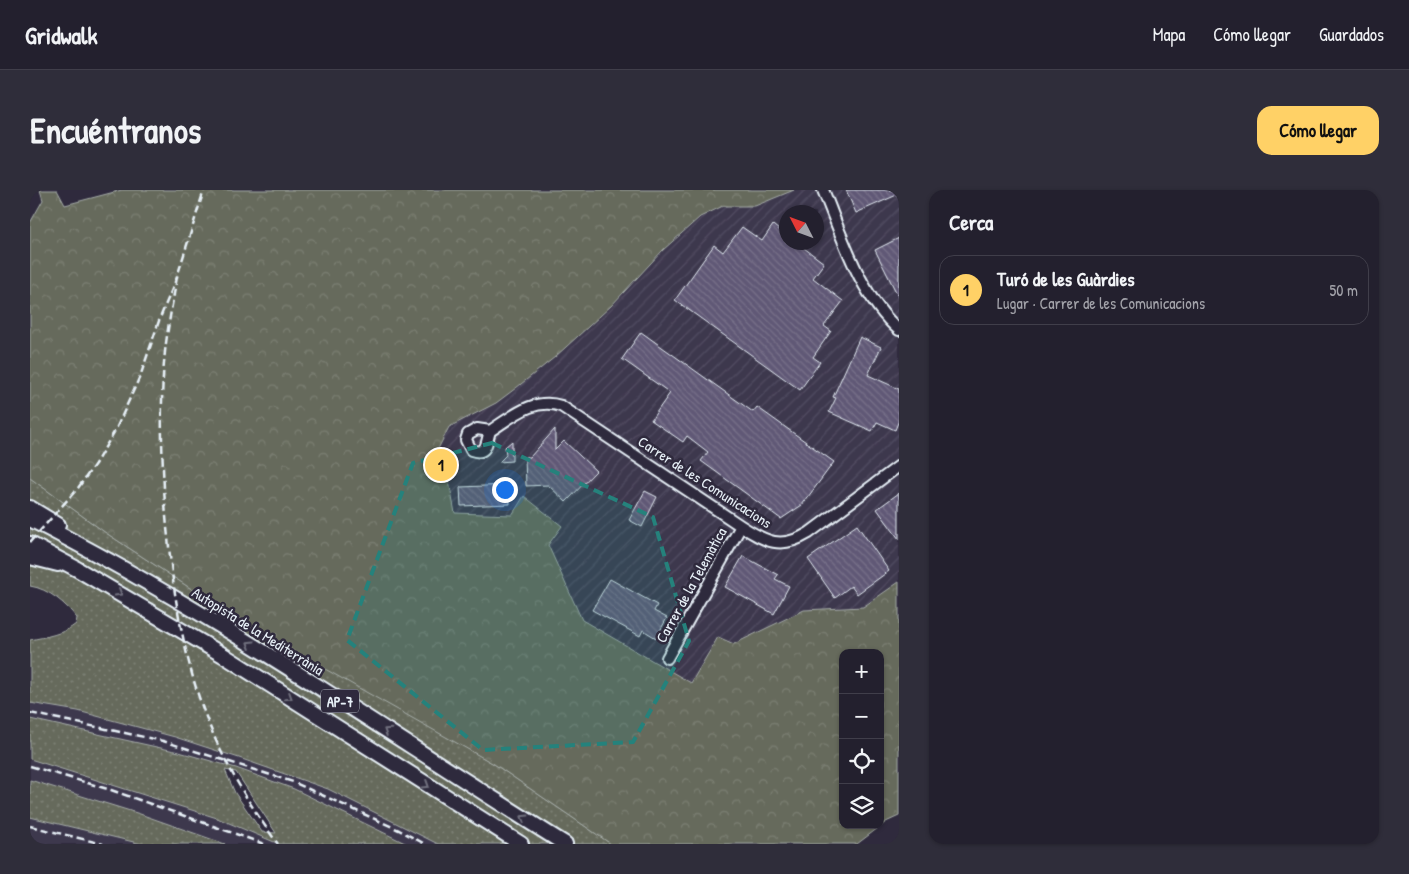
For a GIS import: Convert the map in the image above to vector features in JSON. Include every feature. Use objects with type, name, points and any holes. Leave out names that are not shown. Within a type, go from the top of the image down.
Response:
[{"type":"highway","points":[[30,508],[44,515],[113,562]]},
{"type":"highway","name":"Autopista de la Mediterrània","points":[[30,519],[113,562],[186,604],[565,844]]},
{"type":"highway","name":"AP-7","points":[[30,544],[77,569],[223,654],[521,844]]},
{"type":"highway","points":[[30,557],[77,569]]},
{"type":"street","points":[[823,190],[870,296],[884,315],[899,330]]},
{"type":"street","name":"Carrer de les Comunicacions","points":[[490,431],[536,404],[552,403],[561,406],[741,526],[771,542],[787,543],[809,534],[899,466]]},
{"type":"street","name":"Carrer de la Telemàtica","points":[[667,658],[741,526]]},
{"type":"highlighted area","points":[[492,443],[653,517],[689,641],[633,742],[483,750],[347,640],[413,463]]},
{"type":"shaded area","points":[[794,190],[899,190],[899,582],[863,607],[804,610],[734,644],[691,683],[582,620],[548,545],[561,526],[525,496],[512,515],[454,513],[448,476],[434,457],[449,427],[496,403],[555,357],[611,306],[663,250],[700,217],[723,206],[755,206]]},
{"type":"shaded area","points":[[30,703],[78,711],[175,737],[239,758],[328,789],[438,844],[407,844],[294,789],[236,768],[179,752],[30,719]]},
{"type":"shaded area","points":[[30,759],[217,818],[279,844],[225,844],[140,814],[30,780]]},
{"type":"shaded area","points":[[30,817],[142,844],[41,844],[30,842]]},
{"type":"green space","points":[[40,190],[57,190],[65,205],[122,190],[794,190],[755,206],[723,206],[700,217],[663,250],[611,306],[555,357],[496,403],[449,427],[434,457],[448,476],[455,513],[512,515],[524,496],[562,526],[548,545],[582,620],[691,683],[718,637],[734,644],[804,610],[863,607],[899,582],[899,816],[884,824],[884,649],[839,649],[839,829],[877,829],[857,844],[611,844],[494,764],[277,642],[106,533],[30,478],[30,223],[43,200]]},
{"type":"green space","points":[[30,478],[106,533],[190,588],[494,764],[611,844],[438,844],[328,789],[239,758],[175,737],[78,711],[30,703],[30,640],[54,635],[66,630],[76,624],[77,618],[56,598],[44,590],[30,586]]},
{"type":"green space","points":[[30,719],[179,752],[236,768],[294,789],[407,844],[279,844],[217,818],[30,759]],"holes":[[[225,770],[236,772],[276,833],[262,832],[235,793]]]},
{"type":"green space","points":[[30,780],[140,814],[225,844],[142,844],[30,817]]},
{"type":"building","points":[[846,190],[899,190],[899,194],[856,213]]},
{"type":"building","points":[[773,225],[779,230],[779,250],[807,250],[824,263],[813,278],[843,301],[824,326],[831,331],[813,357],[820,362],[800,390],[675,300],[714,245],[723,252],[742,227],[762,241]]},
{"type":"building","points":[[899,238],[899,298],[875,250]]},
{"type":"building","points":[[641,332],[753,412],[757,407],[834,462],[802,505],[781,519],[701,461],[708,452],[687,436],[683,442],[651,420],[670,393],[622,359]]},
{"type":"building","points":[[860,337],[881,347],[868,375],[899,389],[899,420],[895,430],[877,422],[872,431],[829,412],[836,398],[833,397]]},
{"type":"building","points":[[555,429],[555,450],[564,441],[596,471],[566,502],[548,485],[526,486],[525,457],[530,457]]},
{"type":"building","points":[[512,441],[512,461],[499,462],[506,455],[505,447]]},
{"type":"building","points":[[509,485],[510,504],[461,506],[460,487]]},
{"type":"building","points":[[645,491],[657,497],[642,527],[629,520]]},
{"type":"building","points":[[899,493],[899,539],[877,509]]},
{"type":"building","points":[[857,525],[889,571],[857,594],[851,586],[835,598],[808,559]]},
{"type":"building","points":[[743,556],[778,575],[775,579],[789,586],[774,614],[725,587]]},
{"type":"building","points":[[610,579],[657,605],[654,611],[667,618],[656,638],[643,630],[640,636],[592,610]]},
{"type":"railway","points":[[30,542],[78,488],[116,429],[141,374],[160,318],[177,277],[204,190]]},
{"type":"railway","points":[[177,277],[165,352],[162,433],[167,528],[180,622],[190,668],[212,732],[242,790],[278,844]]},
{"type":"railway","points":[[30,713],[163,741],[293,782],[399,830],[425,844]]},
{"type":"railway","points":[[30,766],[111,790],[264,844]]},
{"type":"railway","points":[[30,826],[103,844]]},
{"type":"place","name":"Turó de les Guàrdies","points":[[441,465]]}]
